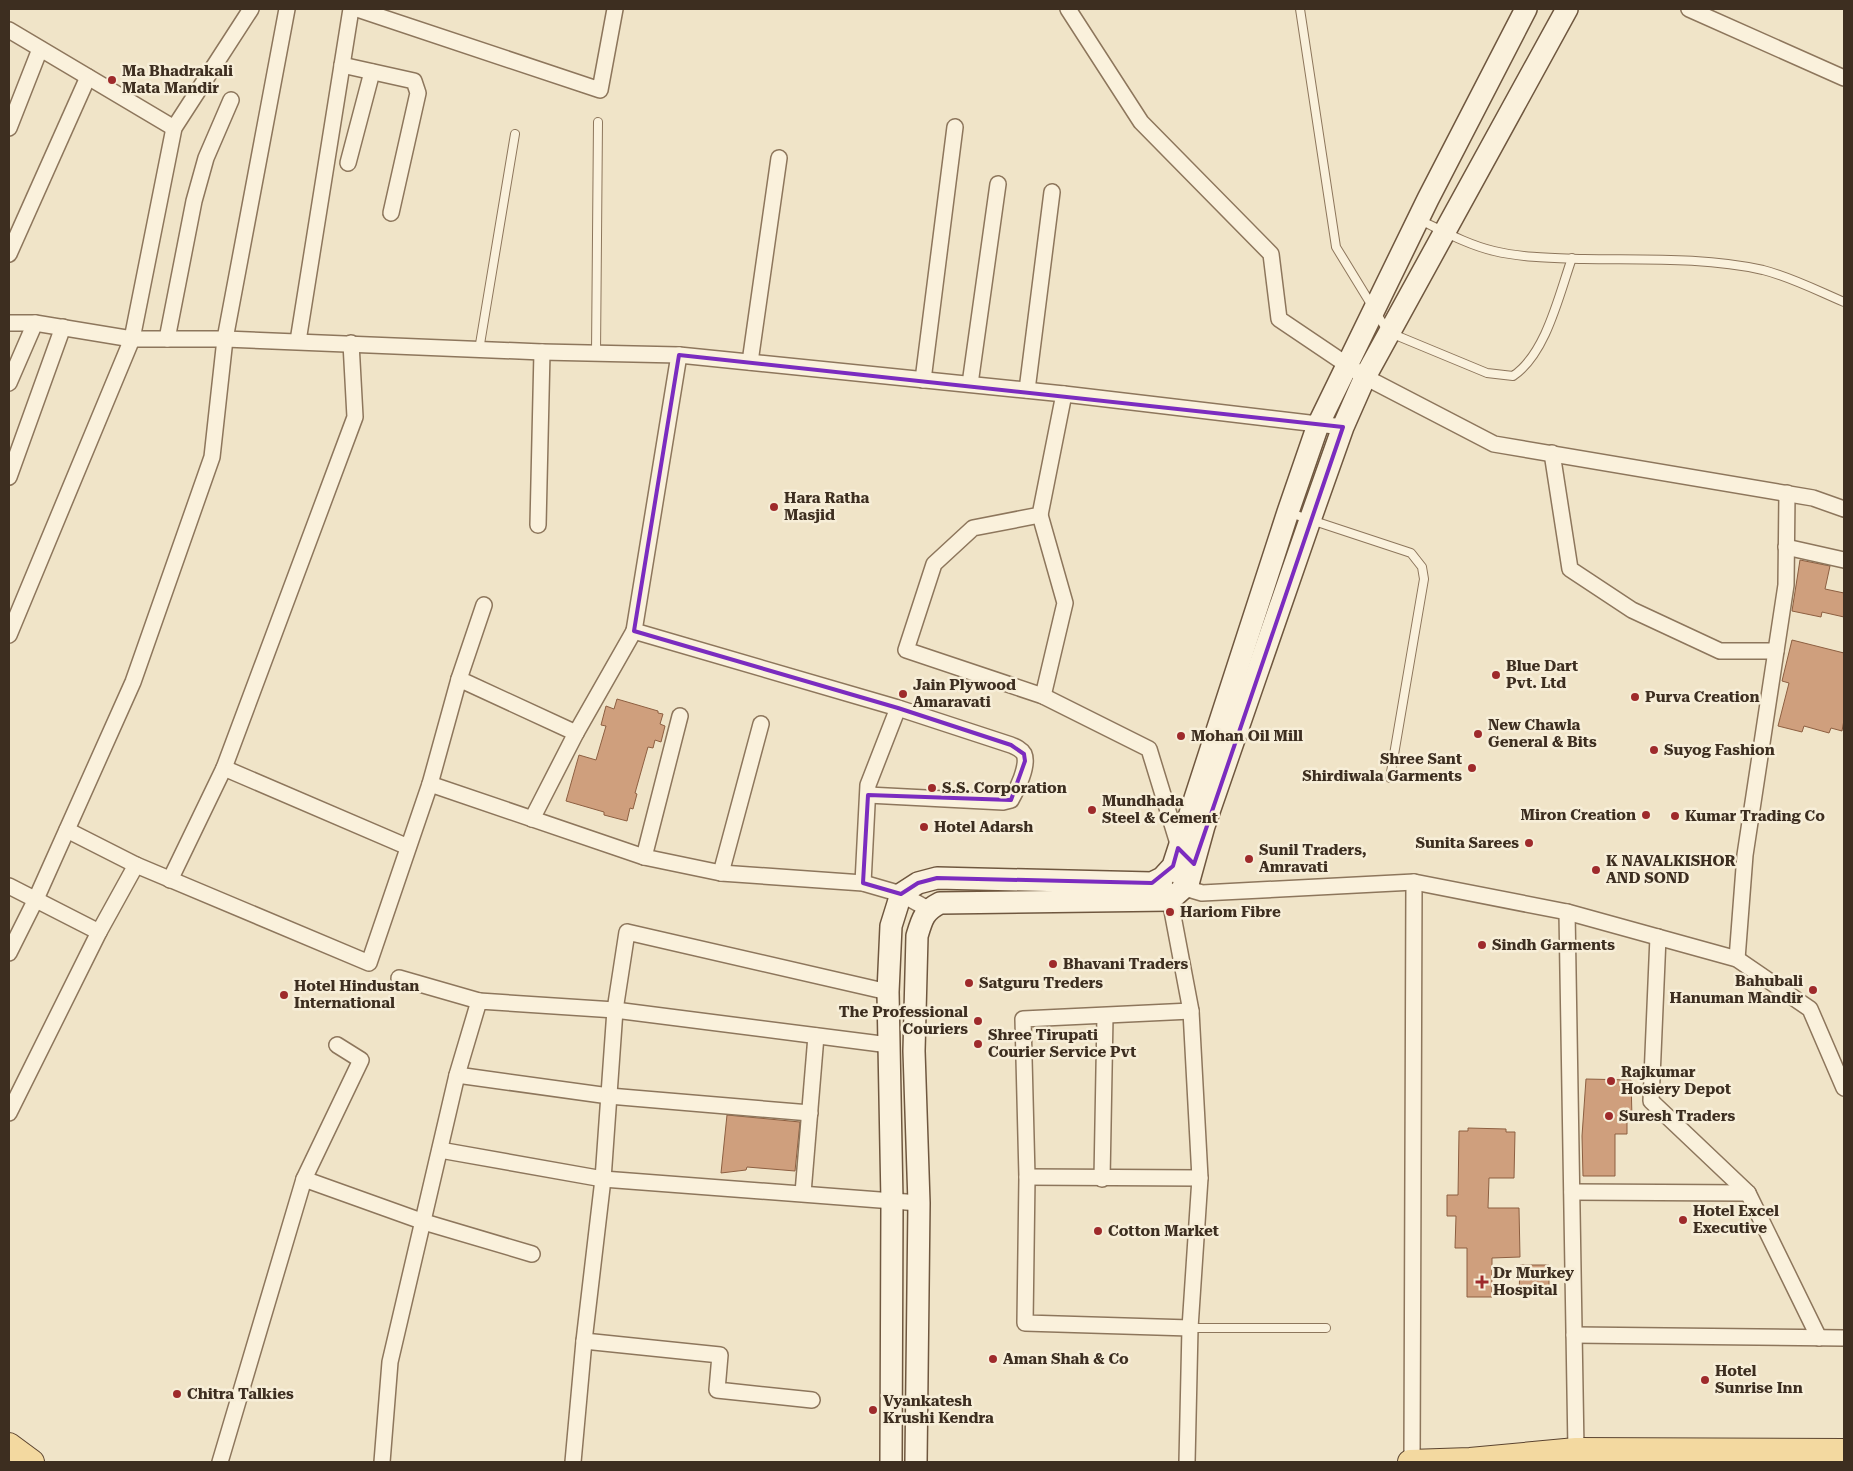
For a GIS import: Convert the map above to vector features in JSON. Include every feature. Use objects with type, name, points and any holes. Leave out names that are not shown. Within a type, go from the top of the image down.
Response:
[{"type":"main road","points":[[9,1445],[32,1462]]},
{"type":"main road","points":[[1412,1462],[1512,1459],[1576,1450],[1844,1450]]},
{"type":"street","points":[[9,636],[132,338],[174,128],[251,9]]},
{"type":"street","points":[[9,953],[36,900],[133,682],[212,457],[225,338],[287,9]]},
{"type":"street","points":[[298,341],[351,9]]},
{"type":"street","points":[[357,9],[600,90],[615,9]]},
{"type":"street","points":[[1068,9],[1141,122],[1271,254],[1279,319],[1364,376],[1494,444],[1787,493],[1813,498],[1844,509]]},
{"type":"street","points":[[1177,894],[1177,864],[1288,512],[1318,425],[1373,310],[1526,9]]},
{"type":"street","points":[[890,1462],[892,1201],[888,992],[892,926],[901,894],[918,883],[937,878],[1152,883],[1177,864],[1204,826],[1343,427],[1364,376],[1567,9]]},
{"type":"street","points":[[1689,9],[1844,78]]},
{"type":"street","points":[[9,31],[174,128]]},
{"type":"street","points":[[9,128],[40,49]]},
{"type":"street","points":[[342,65],[414,81],[417,86],[418,93],[391,213]]},
{"type":"street","points":[[348,163],[372,72]]},
{"type":"street","points":[[9,254],[88,77]]},
{"type":"street","points":[[167,338],[194,201],[206,158],[231,100]]},
{"type":"street","points":[[923,380],[955,127]]},
{"type":"street","points":[[750,362],[779,158]]},
{"type":"street","points":[[970,384],[998,184]]},
{"type":"street","points":[[1027,390],[1052,192]]},
{"type":"street","points":[[9,323],[34,323],[132,338],[225,338],[479,350],[679,355],[1064,394],[1343,427]]},
{"type":"street","points":[[9,384],[34,323]]},
{"type":"street","points":[[9,477],[63,327]]},
{"type":"street","points":[[170,880],[224,768],[356,416],[350,343]]},
{"type":"street","points":[[538,525],[542,352]]},
{"type":"street","points":[[532,819],[576,733],[634,631],[679,355]]},
{"type":"street","points":[[1043,696],[1065,603],[1040,515],[1064,394]]},
{"type":"street","points":[[1552,453],[1570,569],[1632,610],[1720,651],[1776,651]]},
{"type":"street","points":[[1737,959],[1745,855],[1786,585],[1787,493]]},
{"type":"street","points":[[1040,515],[973,528],[934,564],[906,650],[1043,696],[1149,749],[1177,864],[1177,894],[1191,1011],[1200,1178],[1190,1328],[1187,1462]]},
{"type":"street","points":[[1786,547],[1844,560]]},
{"type":"street","points":[[67,830],[170,880],[369,963],[430,784],[459,679],[484,605]]},
{"type":"street","points":[[634,631],[898,708],[1019,748],[1024,754],[1025,762],[1016,794],[1011,800],[1003,802],[868,795]]},
{"type":"street","points":[[459,679],[576,733]]},
{"type":"street","points":[[863,883],[868,785],[898,708]]},
{"type":"street","points":[[644,857],[680,716]]},
{"type":"street","points":[[721,873],[761,724]]},
{"type":"street","points":[[224,768],[408,847]]},
{"type":"street","points":[[430,784],[644,857],[721,873],[863,883],[901,894],[928,909]]},
{"type":"street","points":[[9,1113],[99,932],[136,865]]},
{"type":"street","points":[[916,1462],[919,1203],[914,1051],[916,936],[928,909],[940,904],[1414,882],[1568,912],[1737,959],[1810,1009],[1844,1088]]},
{"type":"street","points":[[1412,1462],[1414,882]]},
{"type":"street","points":[[9,886],[99,932]]},
{"type":"street","points":[[1568,912],[1576,1450]]},
{"type":"street","points":[[573,1462],[584,1341],[603,1179],[615,1010],[627,932],[888,992]]},
{"type":"street","points":[[1658,937],[1651,1100],[1748,1193],[1819,1338]]},
{"type":"street","points":[[399,978],[479,1001],[615,1010],[889,1045]]},
{"type":"street","points":[[382,1462],[390,1362],[457,1075],[479,1001]]},
{"type":"street","points":[[1190,1328],[1025,1323],[1026,1176],[1023,1019],[1191,1011]]},
{"type":"street","points":[[1102,1179],[1105,1016]]},
{"type":"street","points":[[803,1193],[816,1036]]},
{"type":"street","points":[[220,1462],[304,1179],[362,1060],[336,1046]]},
{"type":"street","points":[[457,1075],[609,1096],[810,1113]]},
{"type":"street","points":[[440,1150],[603,1179],[919,1203]]},
{"type":"street","points":[[1026,1176],[1102,1179],[1200,1178]]},
{"type":"street","points":[[304,1179],[424,1222],[532,1254]]},
{"type":"street","points":[[1572,1192],[1748,1193]]},
{"type":"street","points":[[1574,1335],[1844,1338]]},
{"type":"street","points":[[584,1341],[720,1355],[718,1390],[812,1400]]},
{"type":"lane","points":[[1300,9],[1336,247],[1388,332],[1487,373],[1513,376],[1530,362],[1540,346],[1572,258]]},
{"type":"lane","points":[[596,353],[598,122]]},
{"type":"lane","points":[[479,350],[515,134]]},
{"type":"lane","points":[[1419,219],[1445,232],[1493,251],[1513,255],[1681,260],[1764,270],[1844,302]]},
{"type":"lane","points":[[1288,512],[1411,553],[1422,567],[1424,579],[1390,778]]},
{"type":"lane","points":[[1190,1328],[1326,1328]]},
{"type":"highlighted area","points":[[679,355],[1343,427],[1194,864],[1178,848],[1173,866],[1152,883],[937,878],[918,883],[901,894],[863,883],[868,795],[1011,800],[1025,761],[1024,754],[1011,745],[898,708],[634,631]]},
{"type":"building","points":[[1800,560],[1830,566],[1825,589],[1844,593],[1844,617],[1822,612],[1821,617],[1792,611]]},
{"type":"building","points":[[1792,640],[1844,653],[1844,720],[1842,731],[1831,728],[1829,733],[1804,726],[1802,732],[1778,726],[1789,683],[1782,681]]},
{"type":"building","points":[[617,699],[658,711],[658,713],[663,714],[660,724],[665,726],[661,742],[655,740],[653,748],[648,747],[635,793],[637,794],[633,809],[630,808],[627,821],[566,801],[579,755],[596,760],[606,726],[601,725],[606,706],[614,709]]},
{"type":"building","points":[[1586,1079],[1631,1080],[1632,1118],[1627,1118],[1627,1134],[1615,1134],[1615,1176],[1583,1176],[1582,1136]]},
{"type":"building","points":[[727,1115],[800,1122],[795,1171],[747,1167],[746,1170],[721,1173]]},
{"type":"building","points":[[1468,1128],[1506,1129],[1506,1132],[1515,1132],[1514,1178],[1489,1178],[1488,1208],[1519,1208],[1520,1257],[1492,1258],[1492,1297],[1467,1297],[1467,1248],[1455,1248],[1456,1216],[1447,1216],[1447,1195],[1458,1195],[1459,1131],[1468,1131]]},
{"type":"building","points":[[1520,1265],[1549,1265],[1549,1296],[1519,1295]]},
{"type":"place","name":"Ma Bhadrakali Mata Mandir","points":[[112,80]]},
{"type":"place","name":"Hara Ratha Masjid","points":[[774,507]]},
{"type":"place","name":"Blue Dart Pvt. Ltd","points":[[1496,675]]},
{"type":"place","name":"Jain Plywood Amaravati","points":[[903,694]]},
{"type":"place","name":"Purva Creation","points":[[1635,697]]},
{"type":"place","name":"New Chawla General & Bits","points":[[1478,734]]},
{"type":"place","name":"Mohan Oil Mill","points":[[1181,736]]},
{"type":"place","name":"Suyog Fashion","points":[[1654,750]]},
{"type":"place","name":"Shree Sant Shirdiwala Garments","points":[[1472,768]]},
{"type":"place","name":"S.S. Corporation","points":[[932,788]]},
{"type":"place","name":"Mundhada Steel & Cement","points":[[1092,810]]},
{"type":"place","name":"Miron Creation","points":[[1646,815]]},
{"type":"place","name":"Kumar Trading Co","points":[[1675,816]]},
{"type":"place","name":"Hotel Adarsh","points":[[924,827]]},
{"type":"place","name":"Sunita Sarees","points":[[1529,843]]},
{"type":"place","name":"Sunil Traders, Amravati","points":[[1249,859]]},
{"type":"place","name":"K NAVALKISHOR AND SOND","points":[[1596,870]]},
{"type":"place","name":"Hariom Fibre","points":[[1170,912]]},
{"type":"place","name":"Sindh Garments","points":[[1482,945]]},
{"type":"place","name":"Bhavani Traders","points":[[1053,964]]},
{"type":"place","name":"Satguru Treders","points":[[969,983]]},
{"type":"place","name":"Bahubali Hanuman Mandir","points":[[1813,990]]},
{"type":"place","name":"Hotel Hindustan International","points":[[284,995]]},
{"type":"place","name":"The Professional Couriers","points":[[978,1021]]},
{"type":"place","name":"Shree Tirupati Courier Service Pvt","points":[[978,1044]]},
{"type":"place","name":"Rajkumar Hosiery Depot","points":[[1611,1081]]},
{"type":"place","name":"Suresh Traders","points":[[1609,1116]]},
{"type":"place","name":"Hotel Excel Executive","points":[[1683,1220]]},
{"type":"place","name":"Cotton Market","points":[[1098,1231]]},
{"type":"place","name":"Dr Murkey Hospital","points":[[1482,1282]]},
{"type":"place","name":"Aman Shah & Co","points":[[993,1359]]},
{"type":"place","name":"Hotel Sunrise Inn","points":[[1705,1380]]},
{"type":"place","name":"Chitra Talkies","points":[[177,1394]]},
{"type":"place","name":"Vyankatesh Krushi Kendra","points":[[873,1410]]}]
